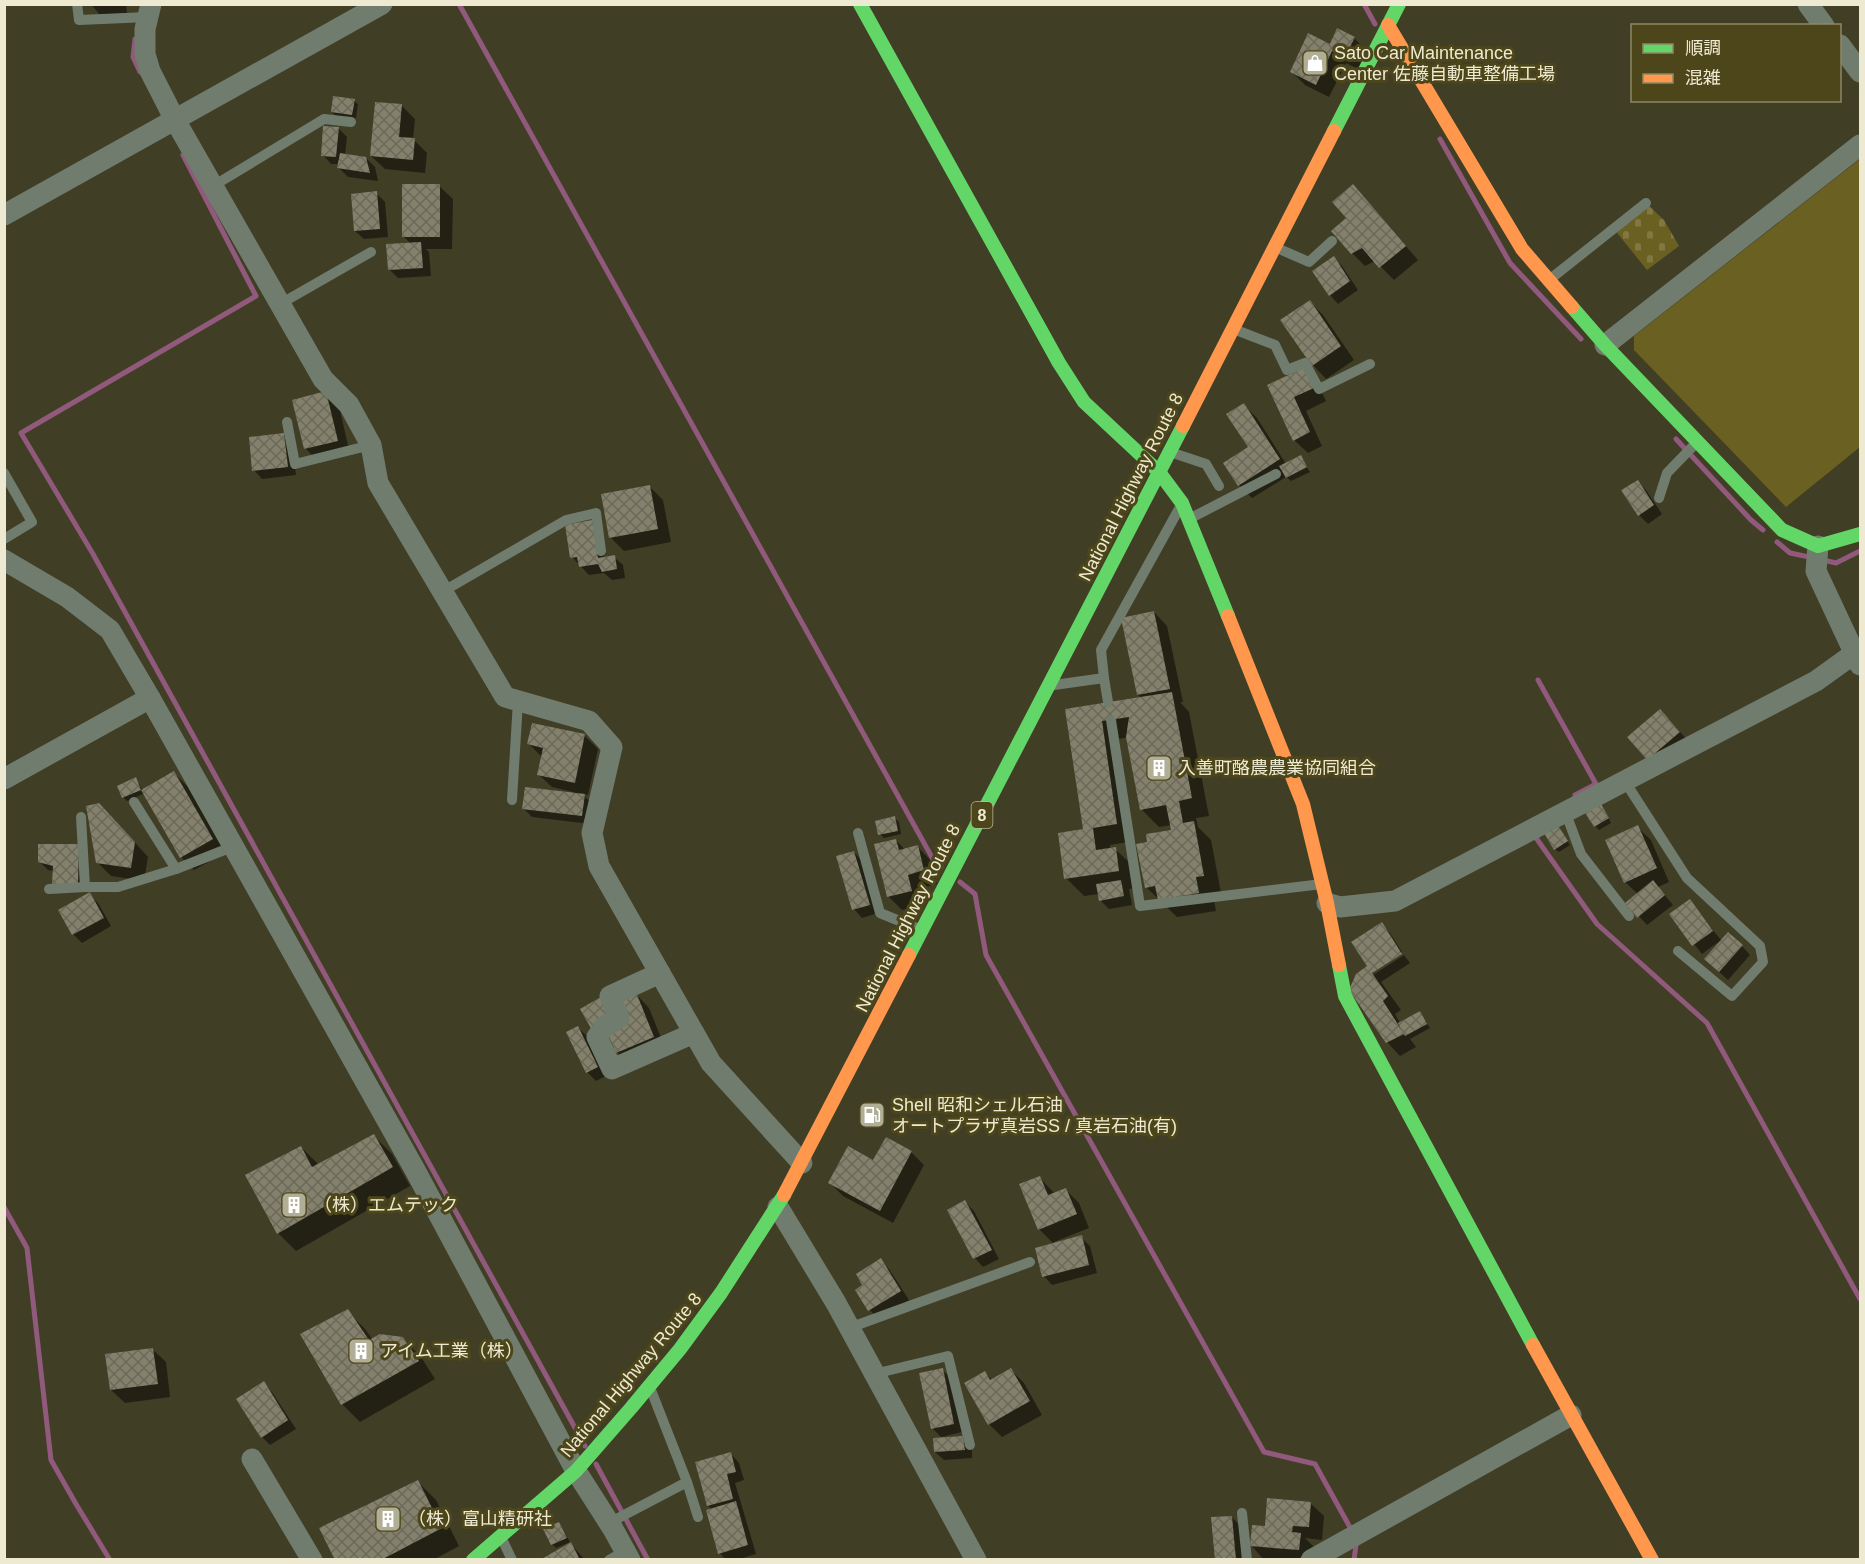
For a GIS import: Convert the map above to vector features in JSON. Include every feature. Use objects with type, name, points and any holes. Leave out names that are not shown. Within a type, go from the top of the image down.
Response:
[{"type":"main road","points":[[860,4],[1059,363],[1084,402],[1159,472],[1182,502],[1303,804],[1345,996],[1571,1415],[1652,1560]]},
{"type":"main road","name":"National Highway Route 8","points":[[472,1560],[576,1471],[680,1349],[721,1293],[778,1207],[1170,452],[1399,4]]},
{"type":"main road","points":[[1388,25],[1522,249],[1605,345],[1782,530],[1818,546],[1860,534]]},
{"type":"street","points":[[4,215],[382,4]]},
{"type":"street","points":[[1808,4],[1823,24]]},
{"type":"street","points":[[150,11],[146,29],[145,54],[150,71],[175,120],[323,379],[349,405],[371,445],[378,483],[505,697],[589,722],[612,747],[592,833],[599,866],[711,1063],[802,1163]]},
{"type":"street","points":[[1841,48],[1860,72]]},
{"type":"street","points":[[1605,345],[1860,145]]},
{"type":"street","points":[[1324,894],[1340,908],[1395,901],[1858,659],[1816,571],[1818,546]]},
{"type":"street","points":[[4,560],[67,597],[110,630],[415,1170],[576,1471],[609,1523],[621,1557]]},
{"type":"street","points":[[4,779],[150,698]]},
{"type":"street","points":[[660,974],[610,996],[619,1018],[604,1027],[597,1037],[612,1069],[694,1033]]},
{"type":"street","points":[[778,1207],[849,1328],[976,1560]]},
{"type":"street","points":[[1311,1560],[1571,1415]]},
{"type":"street","points":[[252,1459],[312,1560]]},
{"type":"lane","points":[[76,4],[80,20],[150,11]]},
{"type":"lane","points":[[213,186],[324,119],[351,122]]},
{"type":"lane","points":[[1549,280],[1646,203]]},
{"type":"lane","points":[[1274,247],[1310,262],[1332,242]]},
{"type":"lane","points":[[280,304],[371,252]]},
{"type":"lane","points":[[1232,329],[1275,345],[1287,370],[1305,363],[1319,389],[1370,364]]},
{"type":"lane","points":[[287,422],[295,464],[371,445]]},
{"type":"lane","points":[[1659,498],[1667,473],[1698,442]]},
{"type":"lane","points":[[1170,452],[1206,464],[1219,486]]},
{"type":"lane","points":[[4,473],[32,522],[4,539]]},
{"type":"lane","points":[[1189,519],[1276,474]]},
{"type":"lane","points":[[1108,702],[1101,650],[1182,502]]},
{"type":"lane","points":[[442,592],[566,520],[596,513],[601,551]]},
{"type":"lane","points":[[1048,686],[1104,678]]},
{"type":"lane","points":[[512,800],[518,701]]},
{"type":"lane","points":[[1111,720],[1140,906],[1324,894]]},
{"type":"lane","points":[[1624,780],[1687,878],[1760,946],[1762,962],[1732,996],[1678,951]]},
{"type":"lane","points":[[134,802],[176,869]]},
{"type":"lane","points":[[1565,811],[1581,854],[1629,916]]},
{"type":"lane","points":[[81,817],[85,887]]},
{"type":"lane","points":[[858,833],[880,913],[922,930]]},
{"type":"lane","points":[[49,890],[118,887],[176,869],[232,847]]},
{"type":"lane","points":[[849,1328],[1030,1262]]},
{"type":"lane","points":[[874,1374],[948,1356],[970,1444]]},
{"type":"lane","points":[[649,1386],[687,1482],[698,1517]]},
{"type":"lane","points":[[609,1523],[687,1482]]},
{"type":"lane","points":[[1242,1514],[1247,1560]]},
{"type":"lane","points":[[500,1536],[512,1560]]},
{"type":"green space","points":[[1860,159],[1860,447],[1786,507],[1634,350],[1634,336]]},
{"type":"green space","points":[[1646,203],[1664,220],[1679,246],[1647,270],[1614,229]]},
{"type":"building","points":[[1337,28],[1355,37],[1345,57],[1332,51],[1316,85],[1290,72],[1308,33],[1330,44]]},
{"type":"building","points":[[333,96],[355,99],[352,115],[331,112]]},
{"type":"building","points":[[375,102],[402,104],[399,137],[415,138],[413,160],[370,156]]},
{"type":"building","points":[[323,126],[339,127],[336,157],[321,156]]},
{"type":"building","points":[[340,153],[366,157],[370,173],[337,168]]},
{"type":"building","points":[[402,184],[440,184],[440,237],[402,237]]},
{"type":"building","points":[[1353,184],[1406,246],[1379,268],[1362,248],[1351,254],[1331,231],[1346,218],[1332,202]]},
{"type":"building","points":[[377,191],[380,229],[354,231],[351,194]]},
{"type":"building","points":[[421,242],[423,268],[388,270],[386,244]]},
{"type":"building","points":[[1334,256],[1350,281],[1329,296],[1312,271]]},
{"type":"building","points":[[1310,300],[1341,346],[1312,366],[1280,320]]},
{"type":"building","points":[[1304,368],[1314,388],[1294,397],[1310,432],[1293,441],[1267,385]]},
{"type":"building","points":[[326,391],[338,441],[304,449],[292,400]]},
{"type":"building","points":[[1244,403],[1280,459],[1238,486],[1223,463],[1248,447],[1226,414]]},
{"type":"building","points":[[284,433],[288,467],[252,471],[249,437]]},
{"type":"building","points":[[1301,455],[1307,467],[1286,478],[1279,466]]},
{"type":"building","points":[[1638,480],[1654,505],[1638,516],[1621,490]]},
{"type":"building","points":[[650,485],[658,529],[609,538],[601,494]]},
{"type":"building","points":[[592,520],[598,558],[615,555],[617,569],[602,572],[598,564],[579,567],[577,557],[570,558],[565,525]]},
{"type":"building","points":[[1154,611],[1170,689],[1137,695],[1121,618]]},
{"type":"building","points":[[1172,692],[1192,798],[1179,801],[1183,823],[1194,821],[1204,876],[1196,877],[1199,893],[1158,900],[1155,886],[1145,888],[1136,844],[1147,842],[1146,834],[1171,830],[1166,805],[1140,810],[1126,737],[1129,717],[1102,721],[1117,824],[1093,828],[1096,850],[1116,847],[1119,871],[1064,879],[1058,833],[1083,829],[1065,709]]},
{"type":"building","points":[[1660,709],[1680,732],[1647,760],[1627,737]]},
{"type":"building","points":[[532,723],[585,734],[575,783],[537,775],[543,748],[527,744]]},
{"type":"building","points":[[174,771],[213,839],[180,858],[141,790]]},
{"type":"building","points":[[136,777],[141,790],[122,798],[117,786]]},
{"type":"building","points":[[525,787],[585,794],[582,816],[522,809]]},
{"type":"building","points":[[1600,802],[1609,818],[1594,827],[1584,811]]},
{"type":"building","points":[[99,803],[135,842],[131,868],[96,863],[86,806]]},
{"type":"building","points":[[895,816],[898,831],[878,835],[875,821]]},
{"type":"building","points":[[1557,824],[1568,841],[1554,850],[1544,833]]},
{"type":"building","points":[[1638,825],[1657,868],[1624,883],[1605,840]]},
{"type":"building","points":[[896,839],[899,850],[918,845],[924,870],[908,875],[912,891],[887,897],[874,844]]},
{"type":"building","points":[[38,844],[79,844],[78,884],[52,884],[53,866],[38,862]]},
{"type":"building","points":[[854,851],[870,905],[852,910],[836,856]]},
{"type":"building","points":[[1121,880],[1124,896],[1099,901],[1096,884]]},
{"type":"building","points":[[1653,880],[1665,895],[1637,918],[1625,903]]},
{"type":"building","points":[[90,892],[104,918],[72,935],[58,910]]},
{"type":"building","points":[[1690,899],[1713,931],[1692,946],[1669,914]]},
{"type":"building","points":[[1382,922],[1402,954],[1372,973],[1388,996],[1383,1001],[1401,1029],[1398,1023],[1420,1011],[1427,1024],[1386,1043],[1349,990],[1356,974],[1367,966],[1351,942]]},
{"type":"building","points":[[1728,932],[1743,945],[1719,972],[1704,959]]},
{"type":"building","points":[[636,992],[654,1037],[616,1053],[605,1027],[619,999]]},
{"type":"building","points":[[601,997],[615,1020],[593,1032],[580,1009]]},
{"type":"building","points":[[578,1026],[598,1067],[586,1073],[566,1032]]},
{"type":"building","name":"（株）エムテック","points":[[374,1134],[393,1167],[277,1234],[245,1175],[301,1146],[312,1167]]},
{"type":"building","points":[[886,1137],[912,1151],[880,1211],[828,1183],[848,1146],[873,1160]]},
{"type":"building","points":[[1040,1176],[1048,1195],[1066,1188],[1077,1214],[1038,1230],[1019,1184]]},
{"type":"building","points":[[965,1200],[992,1250],[973,1259],[947,1210]]},
{"type":"building","points":[[1082,1235],[1089,1265],[1042,1277],[1035,1248]]},
{"type":"building","points":[[881,1258],[901,1291],[868,1311],[855,1290],[862,1285],[856,1274]]},
{"type":"building","name":"アイム工業（株）","points":[[348,1309],[369,1340],[380,1334],[403,1337],[419,1361],[341,1405],[300,1334]]},
{"type":"building","points":[[153,1348],[158,1384],[110,1390],[105,1354]]},
{"type":"building","points":[[943,1368],[954,1424],[931,1429],[919,1373]]},
{"type":"building","points":[[1011,1368],[1030,1401],[988,1425],[964,1383],[985,1371],[990,1380]]},
{"type":"building","points":[[264,1381],[288,1420],[261,1438],[236,1399]]},
{"type":"building","points":[[963,1436],[965,1450],[934,1452],[933,1438]]},
{"type":"building","points":[[731,1452],[736,1472],[727,1474],[733,1499],[707,1506],[695,1462]]},
{"type":"building","name":"（株）富山精研社","points":[[418,1480],[442,1528],[381,1560],[335,1560],[319,1528]]},
{"type":"building","points":[[1267,1498],[1311,1502],[1309,1527],[1293,1526],[1292,1532],[1301,1533],[1299,1550],[1250,1546],[1252,1525],[1265,1526]]},
{"type":"building","points":[[736,1501],[748,1545],[718,1554],[706,1510]]},
{"type":"building","points":[[1232,1516],[1236,1560],[1215,1560],[1211,1517]]},
{"type":"building","points":[[559,1522],[567,1538],[551,1545],[543,1529]]},
{"type":"building","points":[[571,1542],[580,1560],[540,1560]]},
{"type":"waterway","points":[[459,4],[934,861],[941,867]]},
{"type":"waterway","points":[[1364,4],[1375,24]]},
{"type":"waterway","points":[[135,39],[133,57],[140,72]]},
{"type":"waterway","points":[[1440,139],[1510,263],[1581,339]]},
{"type":"waterway","points":[[183,155],[256,296],[21,433],[93,554],[585,1446]]},
{"type":"waterway","points":[[1676,439],[1763,530]]},
{"type":"waterway","points":[[1777,542],[1790,553],[1814,558]]},
{"type":"waterway","points":[[1823,560],[1836,563],[1860,551]]},
{"type":"waterway","points":[[1538,680],[1596,784],[1575,795]]},
{"type":"waterway","points":[[1534,835],[1597,924],[1707,1023],[1860,1299]]},
{"type":"waterway","points":[[960,882],[975,894],[986,955],[1264,1452],[1315,1464],[1352,1531]]},
{"type":"waterway","points":[[4,1207],[27,1248],[51,1460],[110,1560]]},
{"type":"waterway","points":[[596,1464],[648,1560]]},
{"type":"waterway","points":[[1354,1540],[1356,1545],[1354,1560]]},
{"type":"traffic: fast","points":[[860,4],[1059,363],[1084,402],[1159,472],[1182,503],[1228,616]]},
{"type":"traffic: fast","points":[[1334,131],[1399,4]]},
{"type":"traffic: fast","points":[[1572,307],[1605,345],[1782,530],[1818,546],[1860,534]]},
{"type":"traffic: fast","points":[[909,955],[1183,426]]},
{"type":"traffic: fast","points":[[1339,965],[1345,996],[1533,1345]]},
{"type":"traffic: fast","points":[[473,1560],[576,1471],[631,1408],[680,1349],[721,1293],[784,1195]]},
{"type":"traffic: slow","points":[[1388,25],[1522,249],[1572,307]]},
{"type":"traffic: slow","points":[[1183,426],[1334,131]]},
{"type":"traffic: slow","points":[[1228,616],[1303,804],[1327,903],[1339,965]]},
{"type":"traffic: slow","points":[[784,1195],[909,955]]},
{"type":"traffic: slow","points":[[1533,1345],[1652,1560]]},
{"type":"place","name":"Sato Car Maintenance Center 佐藤自動車整備工場","points":[[1315,63]]},
{"type":"place","name":"入善町酪農農業協同組合","points":[[1159,768]]},
{"type":"place","name":"Shell 昭和シェル石油 オートプラザ真岩SS / 真岩石油(有)","points":[[872,1115]]},
{"type":"place","name":"（株）エムテック","points":[[294,1205]]},
{"type":"place","name":"アイム工業（株）","points":[[361,1351]]},
{"type":"place","name":"（株）富山精研社","points":[[388,1519]]}]
